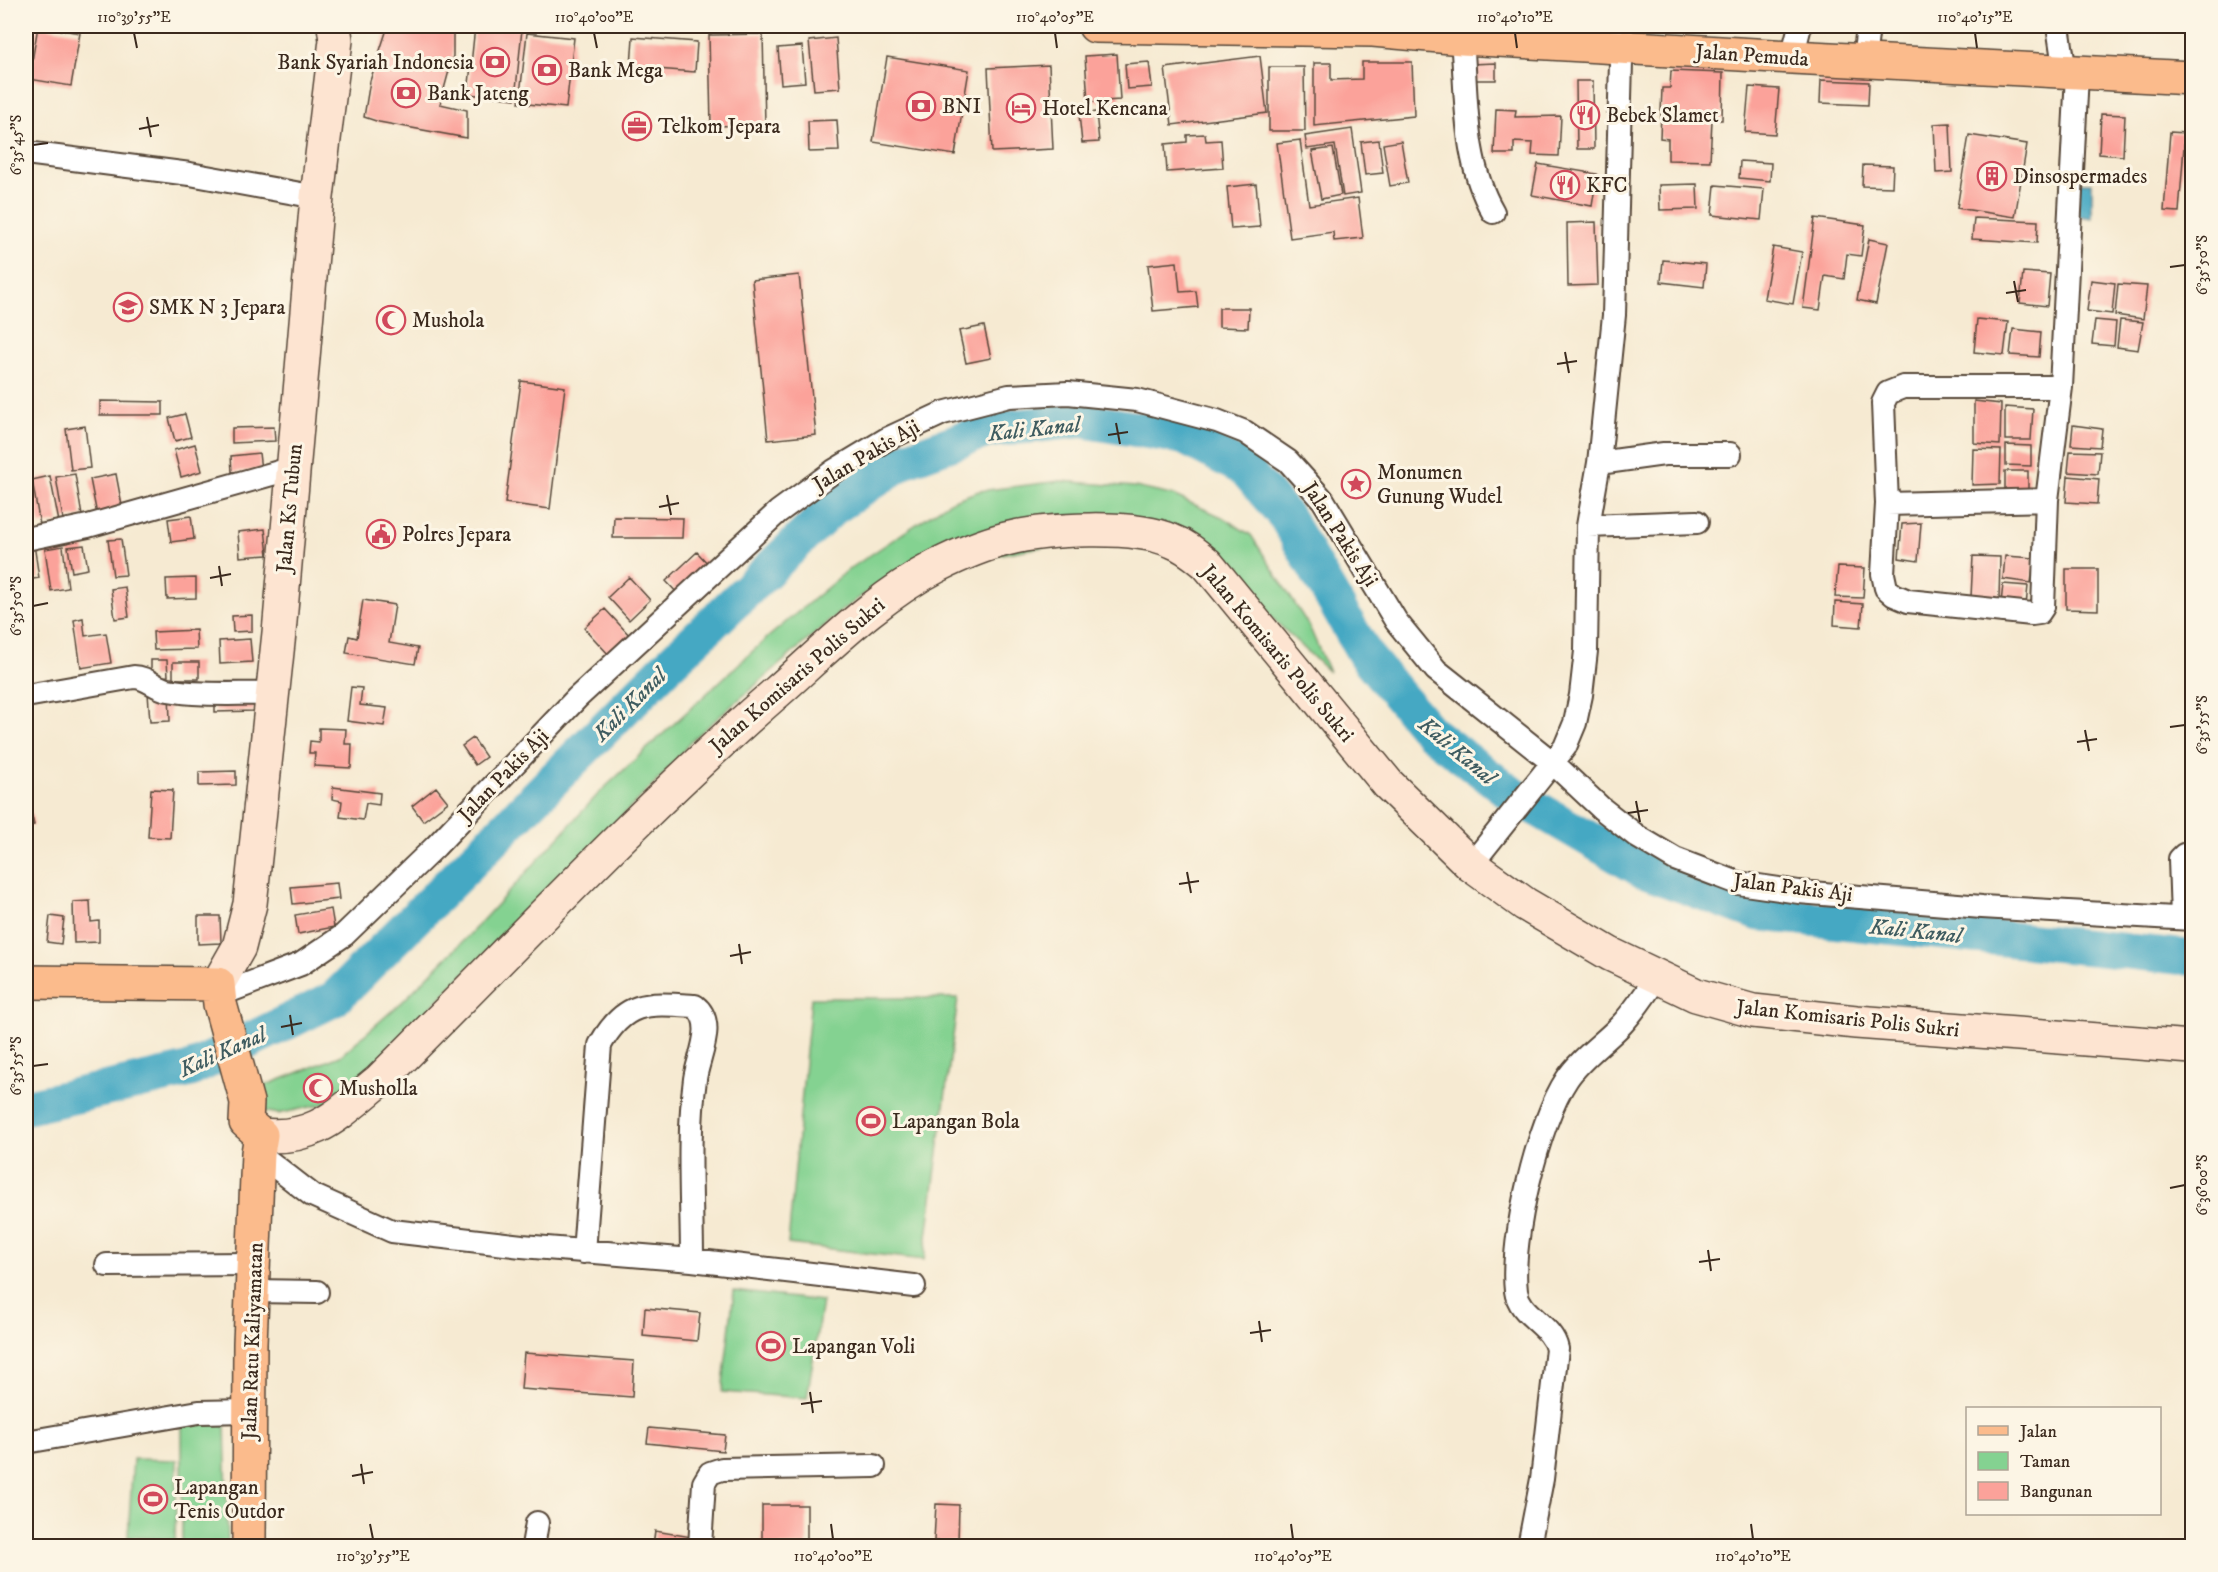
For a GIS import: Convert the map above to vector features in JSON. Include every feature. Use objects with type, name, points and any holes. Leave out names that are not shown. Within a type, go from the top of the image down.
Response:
[{"type":"main road","name":"Jalan Pemuda","points":[[1095,26],[1372,30],[1462,38],[1621,36],[1792,57],[2193,78]]},
{"type":"main road","name":"Jalan Ks Tubun","points":[[219,994],[239,947],[250,904],[272,694],[317,197],[337,30]]},
{"type":"main road","name":"Jalan Komisaris Polis Sukri","points":[[260,1144],[309,1131],[346,1108],[379,1081],[699,760],[875,605],[938,565],[1006,539],[1039,533],[1132,532],[1170,539],[1188,548],[1207,564],[1388,784],[1477,856],[1525,904],[1565,930],[1696,995],[1753,1011],[1856,1022],[2193,1047]]},
{"type":"main road","points":[[26,982],[219,994],[247,1101],[246,1122],[260,1144]]},
{"type":"main road","name":"Jalan Ratu Kaliyamatan","points":[[249,1546],[249,1411],[260,1144]]},
{"type":"street","points":[[1792,57],[1800,26]]},
{"type":"street","points":[[1864,61],[1868,26]]},
{"type":"street","points":[[2058,26],[2071,73],[2061,387],[2048,500],[2043,607],[2038,613],[2032,614],[1908,601],[1894,596],[1886,588],[1883,574],[1887,504],[1883,403],[1888,393],[1903,387],[2061,387]]},
{"type":"street","points":[[1477,856],[1565,747],[1581,695],[1586,651],[1588,526],[1599,463],[1614,315],[1621,36]]},
{"type":"street","points":[[1462,38],[1474,169],[1483,195],[1493,212]]},
{"type":"street","points":[[26,153],[190,174],[317,197]]},
{"type":"street","name":"Jalan Pakis Aji","points":[[219,994],[301,964],[344,935],[436,846],[577,698],[778,512],[834,471],[928,418],[1009,396],[1068,393],[1137,400],[1217,421],[1245,432],[1268,445],[1306,478],[1323,500],[1396,621],[1436,670],[1553,764],[1600,808],[1638,837],[1675,860],[1738,883],[1799,892],[1982,907],[2187,919]]},
{"type":"street","points":[[1599,463],[1664,454],[1730,454]]},
{"type":"street","points":[[26,539],[88,526],[293,468]]},
{"type":"street","points":[[1887,504],[2048,500]]},
{"type":"street","points":[[1588,526],[1697,522]]},
{"type":"street","points":[[26,696],[134,677],[146,680],[160,688],[176,691],[272,694]]},
{"type":"street","points":[[2187,919],[2180,859],[2193,852]]},
{"type":"street","points":[[1529,1546],[1542,1479],[1557,1349],[1548,1329],[1521,1305],[1516,1293],[1520,1221],[1547,1120],[1559,1092],[1577,1066],[1636,1008],[1658,977]]},
{"type":"street","points":[[584,1252],[600,1045],[611,1025],[623,1014],[636,1008],[659,1004],[695,1006],[705,1017],[706,1030],[694,1082],[691,1138],[692,1260]]},
{"type":"street","points":[[260,1144],[312,1195],[392,1231],[584,1252],[692,1260],[914,1286]]},
{"type":"street","points":[[107,1265],[253,1278],[317,1292]]},
{"type":"street","points":[[26,1442],[199,1412],[249,1411]]},
{"type":"street","points":[[700,1546],[704,1483],[710,1473],[722,1469],[874,1466]]},
{"type":"street","points":[[533,1546],[537,1523]]},
{"type":"green space","points":[[1060,481],[1135,487],[1175,496],[1222,517],[1251,535],[1309,626],[1329,672],[1271,617],[1230,559],[1205,543],[1166,526],[895,572],[841,611],[691,741],[664,774],[375,1063],[328,1103],[278,1114],[264,1111],[254,1090],[340,1056],[402,1002],[469,935],[601,791],[767,638],[848,570],[951,501],[979,491]]},
{"type":"green space","name":"Lapangan Bola","points":[[811,998],[958,998],[924,1260],[788,1244]]},
{"type":"green space","name":"Lapangan Voli","points":[[734,1291],[822,1301],[807,1398],[722,1392]]},
{"type":"green space","points":[[225,1422],[228,1546],[182,1546],[182,1424]]},
{"type":"green space","name":"Lapangan Tenis Outdor","points":[[133,1459],[177,1460],[175,1540],[128,1537]]},
{"type":"water","points":[[2079,183],[2092,183],[2092,218],[2077,216]]},
{"type":"building","points":[[38,26],[80,33],[71,86],[29,79]]},
{"type":"building","name":"Bank Jateng","points":[[388,26],[453,26],[453,56],[440,104],[467,110],[467,138],[379,122],[364,117],[370,81]]},
{"type":"building","name":"Bank Syariah Indonesia","points":[[475,26],[522,29],[515,99],[468,94]]},
{"type":"building","name":"Bank Mega","points":[[527,33],[574,38],[566,108],[519,103]]},
{"type":"building","points":[[763,34],[765,125],[711,126],[709,35]]},
{"type":"building","points":[[633,37],[697,42],[695,72],[631,67]]},
{"type":"building","points":[[836,38],[840,88],[814,90],[809,41]]},
{"type":"building","points":[[802,46],[805,82],[781,84],[778,48]]},
{"type":"building","points":[[1117,54],[1120,100],[1088,102],[1085,56]]},
{"type":"building","points":[[1260,56],[1267,113],[1172,125],[1165,68]]},
{"type":"building","name":"BNI","points":[[887,57],[969,70],[955,155],[873,142]]},
{"type":"building","points":[[1149,62],[1152,87],[1127,89],[1125,64]]},
{"type":"building","points":[[1362,62],[1412,62],[1414,116],[1314,126],[1314,63],[1331,63],[1331,80],[1362,79]]},
{"type":"building","points":[[1496,63],[1496,80],[1472,80],[1471,64]]},
{"type":"building","name":"Hotel Kencana","points":[[1049,65],[1053,149],[992,152],[988,68]]},
{"type":"building","points":[[1269,67],[1304,67],[1305,131],[1269,131]]},
{"type":"building","points":[[1671,71],[1723,73],[1722,120],[1712,120],[1710,161],[1668,160],[1668,139],[1660,138],[1662,88],[1670,88]]},
{"type":"building","points":[[1821,80],[1869,82],[1868,105],[1820,103]]},
{"type":"building","name":"Bebek Slamet","points":[[1576,81],[1593,81],[1594,149],[1577,149]]},
{"type":"building","points":[[1749,87],[1779,89],[1775,134],[1745,132]]},
{"type":"building","points":[[1496,109],[1516,110],[1515,117],[1561,116],[1559,156],[1532,155],[1533,143],[1514,142],[1514,154],[1494,154]]},
{"type":"building","points":[[1096,112],[1099,142],[1082,143],[1079,114]]},
{"type":"building","points":[[2101,114],[2125,115],[2123,156],[2099,154]]},
{"type":"building","points":[[837,120],[839,151],[809,152],[808,121]]},
{"type":"building","points":[[1950,123],[1952,172],[1936,173],[1934,124]]},
{"type":"building","points":[[1352,129],[1361,193],[1343,196],[1335,145],[1307,149],[1305,136]]},
{"type":"building","points":[[2170,132],[2185,133],[2179,212],[2164,211]]},
{"type":"building","points":[[1205,134],[1206,141],[1221,140],[1223,168],[1167,172],[1165,144],[1187,142],[1187,135]]},
{"type":"building","name":"Dinsospermades","points":[[1969,135],[2027,144],[2015,217],[1957,208]]},
{"type":"building","points":[[1300,140],[1309,205],[1358,198],[1363,238],[1334,241],[1333,232],[1290,238],[1277,143]]},
{"type":"building","points":[[1379,140],[1383,173],[1365,175],[1361,142]]},
{"type":"building","points":[[1401,141],[1408,183],[1390,186],[1383,144]]},
{"type":"building","points":[[1333,148],[1341,195],[1321,199],[1312,151]]},
{"type":"building","points":[[1740,161],[1771,163],[1770,181],[1739,178]]},
{"type":"building","name":"KFC","points":[[1538,164],[1597,174],[1592,206],[1532,195]]},
{"type":"building","points":[[1863,165],[1893,166],[1892,187],[1862,186]]},
{"type":"building","points":[[1256,184],[1260,227],[1231,229],[1227,187]]},
{"type":"building","points":[[1697,184],[1698,209],[1660,210],[1659,185]]},
{"type":"building","points":[[1715,185],[1764,189],[1761,220],[1712,215]]},
{"type":"building","points":[[1815,218],[1865,225],[1861,256],[1847,254],[1844,279],[1825,276],[1820,310],[1803,308]]},
{"type":"building","points":[[1974,218],[2038,221],[2037,243],[1972,239]]},
{"type":"building","points":[[1596,222],[1598,285],[1568,286],[1567,223]]},
{"type":"building","points":[[1869,239],[1888,243],[1876,304],[1857,300]]},
{"type":"building","points":[[1773,247],[1802,252],[1793,304],[1764,299]]},
{"type":"building","points":[[1663,260],[1706,264],[1704,287],[1661,282]]},
{"type":"building","points":[[1177,262],[1180,292],[1196,291],[1198,307],[1153,311],[1148,265]]},
{"type":"building","points":[[2023,272],[2050,274],[2047,306],[2020,303]]},
{"type":"building","points":[[799,275],[816,435],[768,440],[752,280]]},
{"type":"building","points":[[2091,280],[2115,283],[2112,314],[2087,311]]},
{"type":"building","points":[[2118,284],[2147,286],[2143,319],[2115,315]]},
{"type":"building","points":[[1219,308],[1249,308],[1248,328],[1219,327]]},
{"type":"building","points":[[1977,319],[2008,322],[2004,355],[1974,352]]},
{"type":"building","points":[[2095,320],[2116,322],[2114,346],[2092,344]]},
{"type":"building","points":[[2120,320],[2143,322],[2138,350],[2117,347]]},
{"type":"building","points":[[984,326],[991,358],[966,363],[959,331]]},
{"type":"building","points":[[2013,329],[2041,332],[2039,357],[2010,355]]},
{"type":"building","points":[[521,381],[565,387],[550,509],[505,503]]},
{"type":"building","points":[[100,401],[163,402],[163,415],[100,415]]},
{"type":"building","points":[[1974,401],[2001,404],[2000,445],[1974,443]]},
{"type":"building","points":[[2005,407],[2033,409],[2031,440],[2005,440]]},
{"type":"building","points":[[185,414],[191,437],[175,441],[169,418]]},
{"type":"building","points":[[2073,425],[2102,429],[2100,447],[2071,445]]},
{"type":"building","points":[[85,426],[90,468],[71,470],[66,429]]},
{"type":"building","points":[[274,427],[275,441],[232,443],[232,428]]},
{"type":"building","points":[[195,444],[202,471],[181,477],[174,450]]},
{"type":"building","points":[[2006,445],[2031,446],[2031,466],[2006,465]]},
{"type":"building","points":[[1973,449],[2001,450],[2000,484],[1972,485]]},
{"type":"building","points":[[2070,451],[2100,452],[2098,474],[2068,472]]},
{"type":"building","points":[[259,453],[261,470],[232,472],[231,456]]},
{"type":"building","points":[[2005,471],[2028,471],[2028,494],[2005,494]]},
{"type":"building","points":[[75,474],[82,516],[63,519],[56,477]]},
{"type":"building","points":[[116,474],[123,511],[97,515],[90,479]]},
{"type":"building","points":[[50,476],[59,522],[40,525],[32,480]]},
{"type":"building","points":[[2068,476],[2099,479],[2097,504],[2066,502]]},
{"type":"building","points":[[191,516],[194,539],[171,542],[168,519]]},
{"type":"building","points":[[614,517],[683,518],[682,538],[613,538]]},
{"type":"building","points":[[1921,523],[1918,561],[1899,558],[1902,524]]},
{"type":"building","points":[[265,529],[268,555],[240,557],[238,532]]},
{"type":"building","points":[[121,539],[126,575],[113,576],[108,540]]},
{"type":"building","points":[[34,544],[39,578],[26,580],[26,545]]},
{"type":"building","points":[[84,545],[88,569],[72,572],[68,547]]},
{"type":"building","points":[[63,546],[68,588],[51,591],[45,549]]},
{"type":"building","points":[[697,552],[709,565],[678,594],[666,581]]},
{"type":"building","points":[[1973,556],[2000,557],[1999,601],[1971,597]]},
{"type":"building","points":[[2005,556],[2034,558],[2031,583],[2003,579]]},
{"type":"building","points":[[1838,567],[1865,568],[1863,598],[1835,597]]},
{"type":"building","points":[[2066,569],[2098,569],[2098,610],[2066,609]]},
{"type":"building","points":[[629,577],[650,600],[629,620],[608,597]]},
{"type":"building","points":[[196,578],[196,598],[167,599],[166,579]]},
{"type":"building","points":[[2003,584],[2028,586],[2026,605],[2001,603]]},
{"type":"building","points":[[125,587],[129,617],[115,619],[111,589]]},
{"type":"building","points":[[363,600],[395,605],[389,643],[418,648],[415,664],[346,653],[349,636],[357,638]]},
{"type":"building","points":[[1835,602],[1863,604],[1861,627],[1834,625]]},
{"type":"building","points":[[605,609],[631,637],[610,656],[584,628]]},
{"type":"building","points":[[252,615],[252,631],[233,632],[232,616]]},
{"type":"building","points":[[83,618],[85,636],[106,633],[111,663],[81,668],[74,620]]},
{"type":"building","points":[[196,630],[197,649],[154,650],[153,632]]},
{"type":"building","points":[[250,639],[252,662],[220,664],[219,641]]},
{"type":"building","points":[[151,660],[167,660],[168,676],[151,677]]},
{"type":"building","points":[[173,662],[199,662],[199,679],[173,679]]},
{"type":"building","points":[[351,687],[362,688],[360,705],[387,708],[384,726],[347,721]]},
{"type":"building","points":[[169,692],[170,721],[150,722],[148,693]]},
{"type":"building","points":[[215,699],[253,699],[254,711],[215,712]]},
{"type":"building","points":[[319,728],[346,729],[345,744],[352,744],[351,768],[314,766],[315,753],[309,753],[310,741],[319,742]]},
{"type":"building","points":[[473,738],[486,757],[475,765],[462,746]]},
{"type":"building","points":[[236,771],[236,785],[199,786],[199,772]]},
{"type":"building","points":[[333,787],[380,793],[379,805],[366,803],[363,820],[340,817],[342,801],[332,799]]},
{"type":"building","points":[[436,787],[448,802],[423,821],[412,806]]},
{"type":"building","points":[[151,789],[173,790],[170,838],[148,837]]},
{"type":"building","points":[[26,792],[34,825],[26,827]]},
{"type":"building","points":[[337,883],[339,899],[293,904],[291,887]]},
{"type":"building","points":[[90,901],[91,922],[99,921],[99,942],[74,943],[73,902]]},
{"type":"building","points":[[331,909],[334,927],[298,934],[295,915]]},
{"type":"building","points":[[50,916],[64,918],[61,944],[47,942]]},
{"type":"building","points":[[198,916],[220,916],[221,943],[198,944]]},
{"type":"building","points":[[645,1308],[700,1313],[697,1341],[643,1336]]},
{"type":"building","points":[[524,1353],[634,1361],[632,1397],[521,1389]]},
{"type":"building","points":[[649,1428],[725,1435],[723,1451],[647,1443]]},
{"type":"building","points":[[936,1504],[959,1505],[958,1542],[934,1541]]},
{"type":"building","points":[[762,1505],[807,1505],[807,1546],[762,1546]]},
{"type":"building","points":[[655,1531],[692,1537],[690,1546],[653,1546]]},
{"type":"waterway","name":"Kali Kanal","points":[[26,1107],[189,1070],[334,999],[663,670],[833,508],[905,460],[988,430],[1081,420],[1184,437],[1245,469],[1286,517],[1366,656],[1429,731],[1512,794],[1644,871],[1757,913],[2192,958]]},
{"type":"place","name":"Bank Syariah Indonesia","points":[[495,62]]},
{"type":"place","name":"Bank Mega","points":[[547,70]]},
{"type":"place","name":"Bank Jateng","points":[[406,93]]},
{"type":"place","name":"BNI","points":[[921,106]]},
{"type":"place","name":"Hotel Kencana","points":[[1021,108]]},
{"type":"place","name":"Bebek Slamet","points":[[1585,115]]},
{"type":"place","name":"Telkom Jepara","points":[[637,126]]},
{"type":"place","name":"Dinsospermades","points":[[1992,176]]},
{"type":"place","name":"KFC","points":[[1565,185]]},
{"type":"place","name":"SMK N 3 Jepara","points":[[128,307]]},
{"type":"place","name":"Mushola","points":[[391,320]]},
{"type":"place","name":"Monumen Gunung Wudel","points":[[1356,484]]},
{"type":"place","name":"Polres Jepara","points":[[381,534]]},
{"type":"place","name":"Musholla","points":[[318,1088]]},
{"type":"place","name":"Lapangan Bola","points":[[871,1121]]},
{"type":"place","name":"Lapangan Voli","points":[[771,1346]]},
{"type":"place","name":"Lapangan Tenis Outdor","points":[[153,1499]]}]
